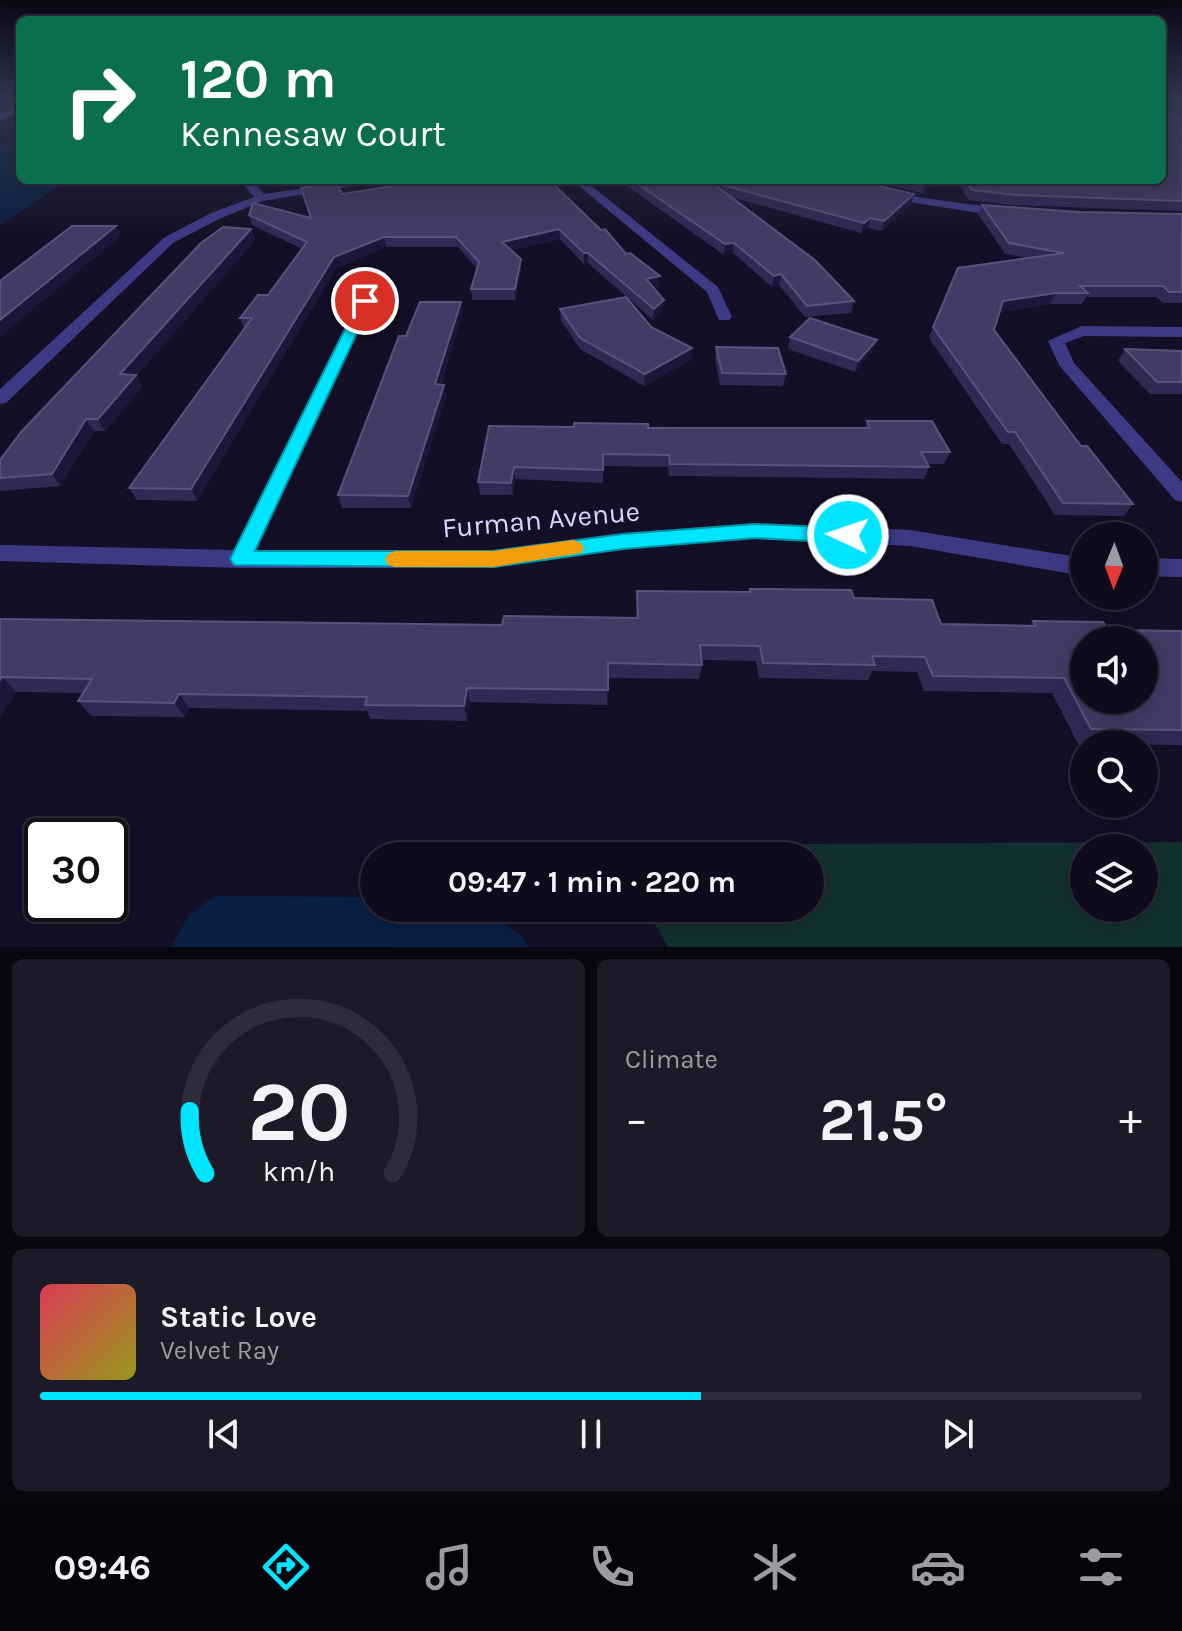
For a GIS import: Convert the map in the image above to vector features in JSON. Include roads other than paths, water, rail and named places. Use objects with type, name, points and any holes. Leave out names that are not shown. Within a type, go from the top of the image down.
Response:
[{"type":"street","points":[[249,184],[261,198]]},
{"type":"street","points":[[0,399],[169,240],[215,216],[261,198],[356,184]]},
{"type":"street","points":[[582,184],[713,290],[724,317]]},
{"type":"street","points":[[859,184],[915,200],[976,211],[1023,214]]},
{"type":"street","points":[[241,559],[379,273]]},
{"type":"street","points":[[1182,332],[1082,331],[1056,341],[1067,365],[1182,495]]},
{"type":"street","name":"Furman Avenue","points":[[0,553],[241,559],[493,559],[623,541],[755,531],[910,538],[1070,565]]},
{"type":"street","points":[[1158,567],[1182,568]]},
{"type":"water","points":[[16,146],[16,184],[62,184],[0,225],[0,147]]},
{"type":"water","points":[[215,896],[360,897],[360,922],[503,922],[521,935],[528,947],[171,947],[189,915]]}]
